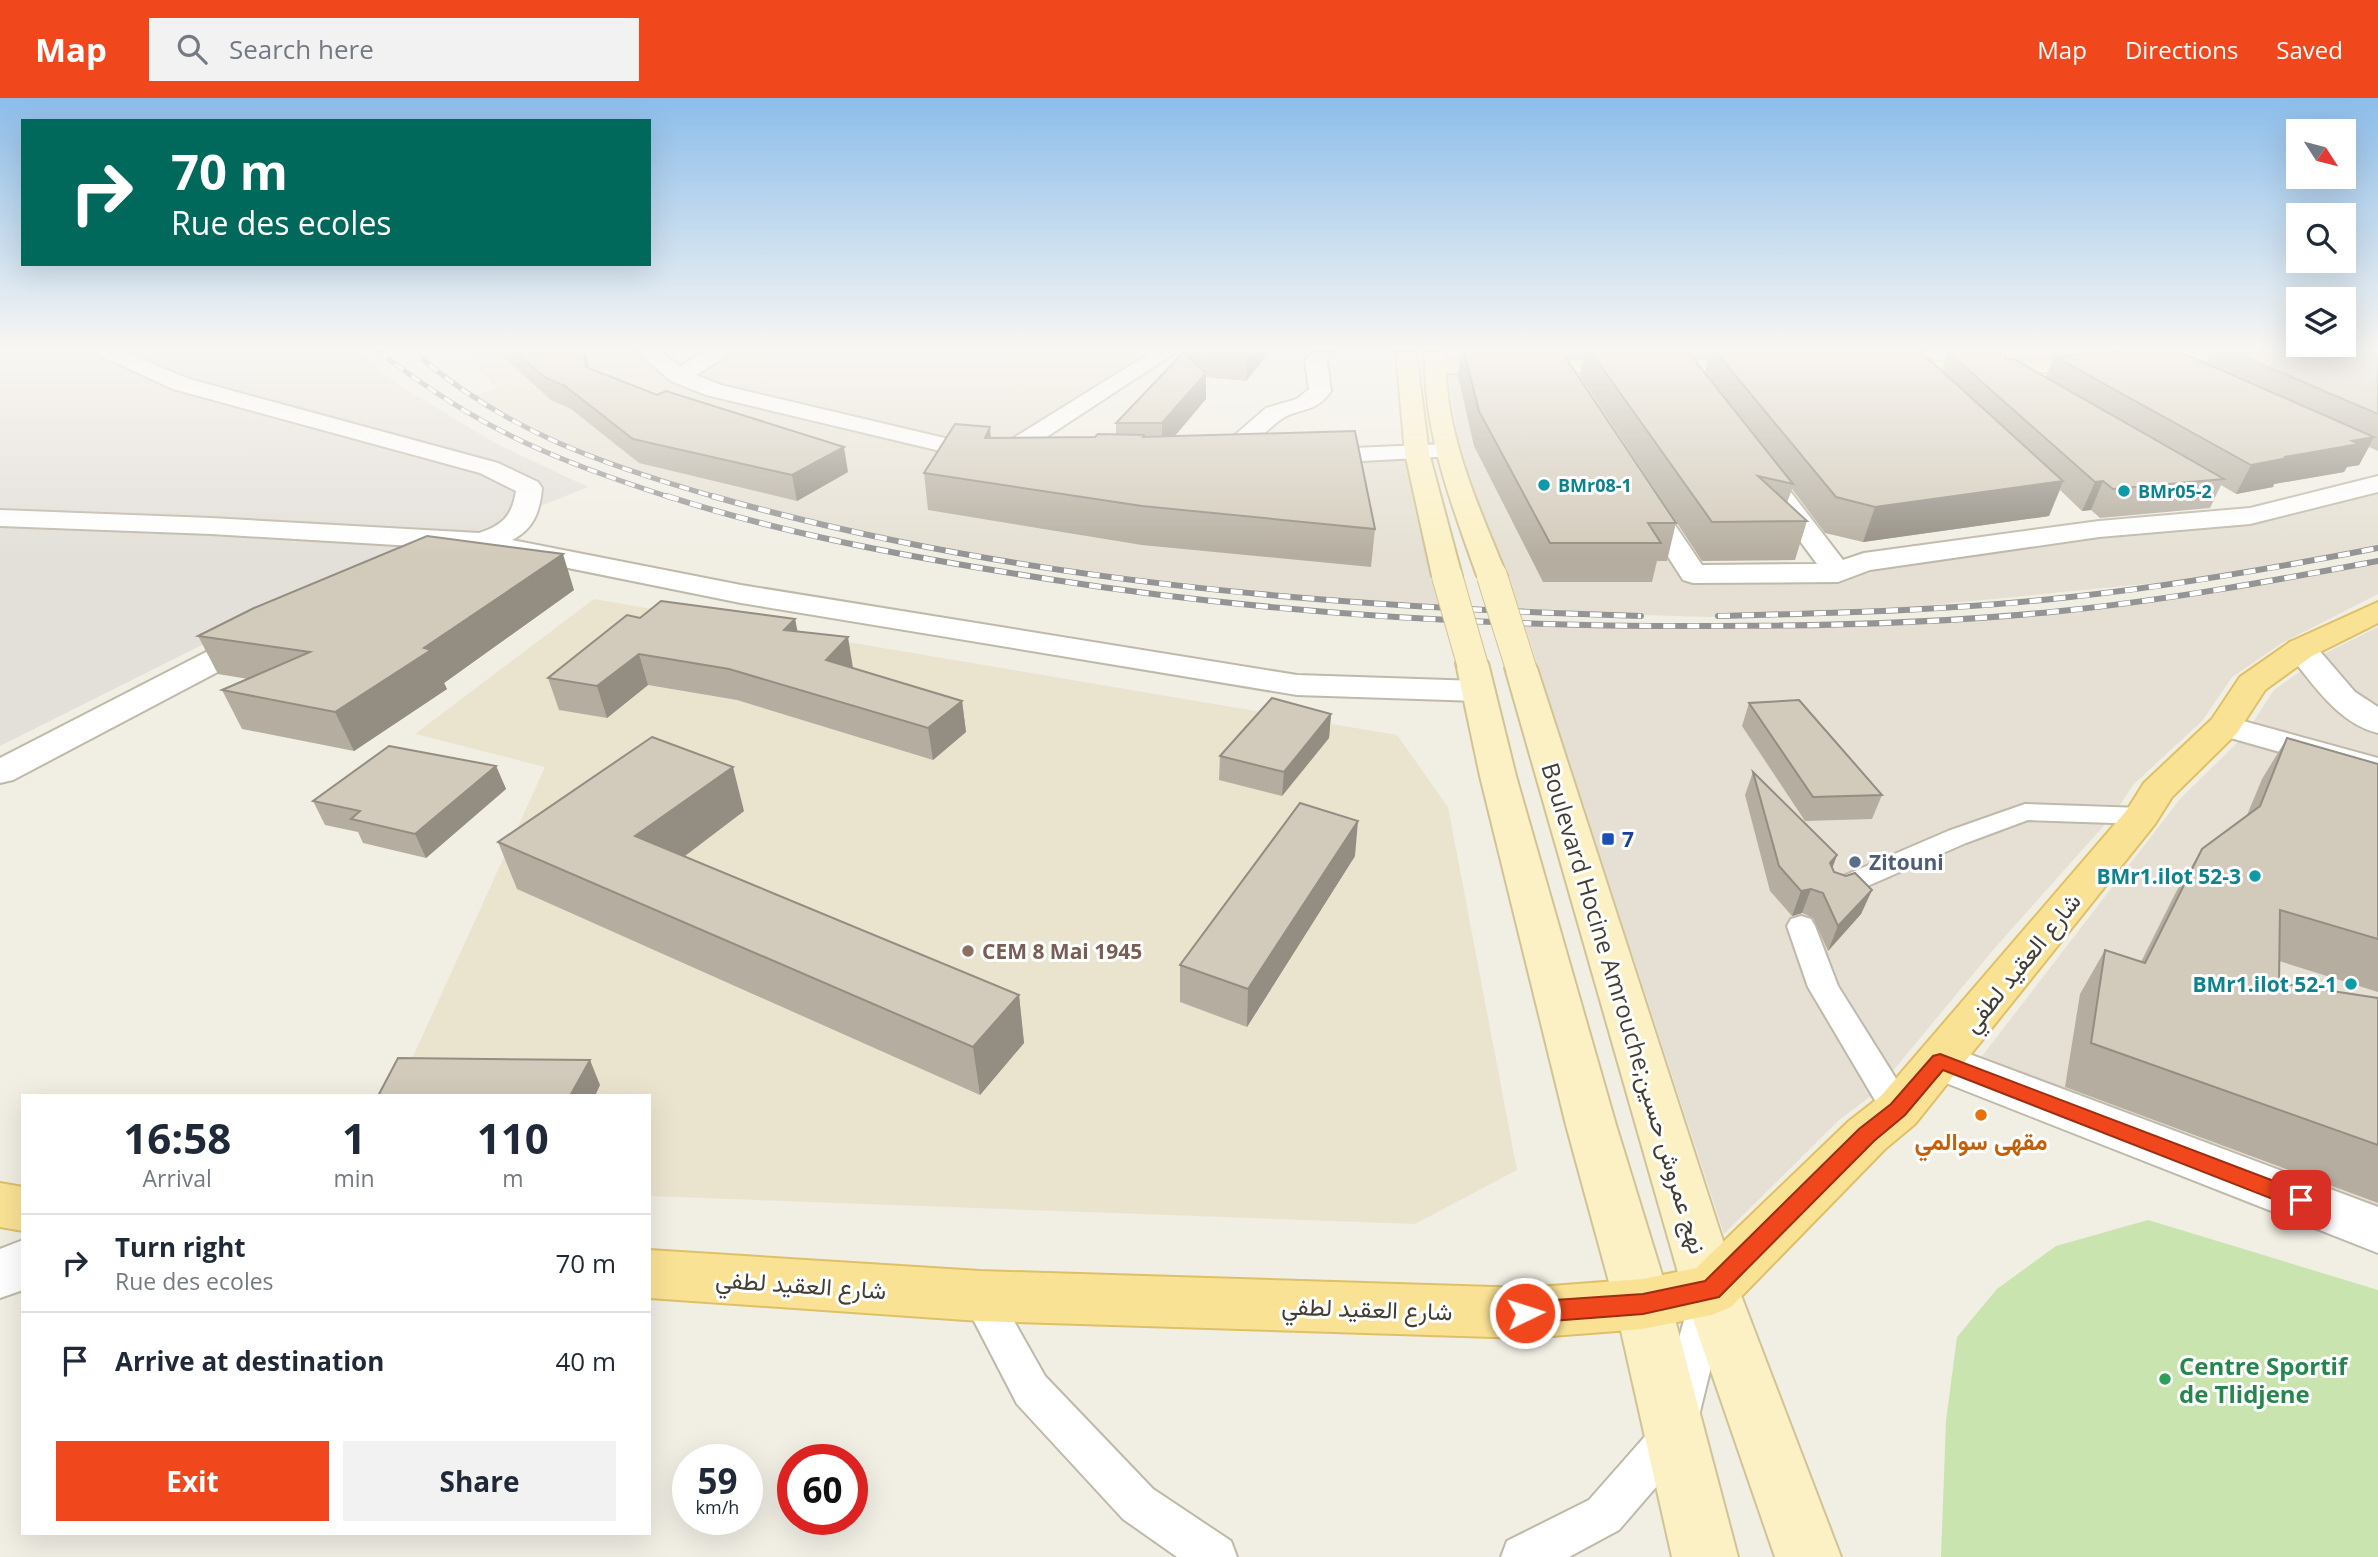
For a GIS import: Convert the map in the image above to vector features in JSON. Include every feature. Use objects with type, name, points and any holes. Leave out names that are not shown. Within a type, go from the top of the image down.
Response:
[{"type":"main road","points":[[1413,420],[1417,453],[1498,776],[1591,1125],[1643,1304],[1704,1557]]},
{"type":"main road","name":"Boulevard Hocine Amrouche;نهج عمروش حسين","points":[[1442,420],[1446,451],[1492,576],[1711,1290],[1808,1557]]},
{"type":"main road","name":"شارع العقيد لطفي","points":[[651,1274],[981,1296],[1525,1313],[1643,1304],[1711,1290],[1867,1135],[1898,1110],[2142,816],[2157,791],[2225,726],[2252,684],[2301,649],[2378,611]]},
{"type":"main road","points":[[0,1205],[21,1209]]},
{"type":"street","points":[[310,420],[489,468],[529,488],[528,513],[518,526],[420,566]]},
{"type":"street","points":[[841,420],[953,447],[1046,458]]},
{"type":"street","points":[[1004,454],[1058,420]]},
{"type":"street","points":[[1222,460],[1266,420]]},
{"type":"street","points":[[1195,460],[1446,451]]},
{"type":"street","points":[[1755,464],[1838,573]]},
{"type":"street","points":[[1626,470],[1693,574],[1838,573],[1864,562],[2084,531],[2250,516],[2378,484]]},
{"type":"street","points":[[2214,495],[2250,516]]},
{"type":"street","points":[[2064,512],[2084,531]]},
{"type":"street","points":[[0,518],[211,526],[482,542],[741,594],[1297,685],[1475,677]]},
{"type":"street","points":[[0,772],[285,625]]},
{"type":"street","points":[[2301,649],[2343,699],[2378,723]]},
{"type":"street","points":[[2225,726],[2378,769]]},
{"type":"street","points":[[1940,1061],[2378,1230]]},
{"type":"street","points":[[0,1274],[21,1265]]},
{"type":"lane","points":[[1837,889],[1957,836],[2025,812],[2142,816]]},
{"type":"lane","points":[[1801,926],[1823,987],[1898,1110]]},
{"type":"lane","points":[[1524,1557],[1604,1515],[1673,1436],[1711,1290]]},
{"type":"lane","points":[[981,1296],[1031,1390],[1138,1504],[1215,1557]]},
{"type":"shaded area","points":[[0,420],[457,420],[497,444],[588,487],[248,622],[0,746]]},
{"type":"shaded area","points":[[511,420],[832,420],[950,451],[1405,458],[1440,609],[1292,601],[1107,578],[787,517],[644,477]]},
{"type":"shaded area","points":[[857,420],[1049,420],[1001,450],[958,444]]},
{"type":"shaded area","points":[[1455,420],[1586,420],[1684,578],[1873,566],[2378,490],[2378,547],[2216,577],[1891,609],[1708,617],[1520,611],[1460,451]]},
{"type":"shaded area","points":[[2378,561],[2378,594],[2282,643],[2232,677],[2203,720],[2133,785],[2116,811],[2023,808],[1819,890],[1792,925],[1877,1091],[1838,1121],[1724,1234],[1524,624],[1694,627],[1907,624],[2063,611],[2231,589]]},
{"type":"shaded area","name":"CEM 8 Mai 1945","points":[[594,599],[1397,735],[1448,807],[1517,1170],[1415,1224],[651,1196],[651,1094],[396,1094],[545,767],[415,734]]},
{"type":"shaded area","points":[[2378,627],[2378,715],[2318,657]]},
{"type":"shaded area","points":[[2305,668],[2378,731],[2378,763],[2250,727],[2274,690]]},
{"type":"shaded area","points":[[2243,737],[2378,775],[2378,1218],[1976,1064],[2180,799]]},
{"type":"shaded area","points":[[2031,817],[2108,821],[1993,950],[1887,1078],[1832,985],[1810,930],[1831,900],[1961,842]]},
{"type":"green space","name":"Centre Sportif de Tlidjene","points":[[2148,1220],[2378,1290],[2378,1557],[1941,1557],[1946,1421],[1957,1337],[1997,1289],[2056,1246]]},
{"type":"building","points":[[609,420],[758,420],[844,447],[792,475],[633,439]]},
{"type":"building","points":[[1119,420],[1165,420],[1162,423],[1116,423]]},
{"type":"building","points":[[1484,420],[1607,420],[1676,523],[1648,523],[1661,543],[1550,543]]},
{"type":"building","points":[[1639,420],[1742,420],[1793,484],[1758,476],[1807,521],[1712,522]]},
{"type":"building","points":[[1772,420],[1996,420],[2063,481],[1875,507],[1836,497]]},
{"type":"building","points":[[2025,420],[2121,420],[2224,479],[2113,489],[2103,481],[2095,482]]},
{"type":"building","points":[[2170,420],[2335,420],[2374,437],[2352,441],[2359,444],[2251,465]]},
{"type":"building","points":[[955,424],[990,427],[985,438],[1355,431],[1375,529],[1142,506],[924,473]]},
{"type":"building","points":[[427,536],[563,554],[424,648],[431,650],[335,712],[222,690],[310,652],[198,636],[254,608]]},
{"type":"building","points":[[661,601],[795,619],[784,630],[848,637],[826,660],[962,701],[928,728],[729,669],[639,654],[597,686],[548,678],[627,615],[640,618]]},
{"type":"building","points":[[1272,698],[1331,714],[1284,772],[1220,756]]},
{"type":"building","points":[[1799,700],[1882,795],[1813,797],[1749,703]]},
{"type":"building","points":[[652,737],[733,767],[635,836],[1019,995],[973,1047],[498,842]]},
{"type":"building","points":[[2287,738],[2378,764],[2378,939],[2280,910],[2279,983],[2378,998],[2378,1145],[2091,1043],[2105,950],[2145,963],[2202,849],[2260,806]]},
{"type":"building","points":[[389,746],[496,766],[415,834],[351,819],[360,811],[313,801]]},
{"type":"building","points":[[1753,772],[1837,855],[1830,863],[1834,872],[1846,876],[1855,873],[1872,890],[1838,926],[1823,893],[1811,889],[1801,891],[1779,866]]},
{"type":"building","points":[[1300,803],[1358,821],[1248,989],[1180,965]]},
{"type":"building","points":[[398,1058],[590,1060],[571,1094],[379,1094]]},
{"type":"railway","points":[[481,420],[536,448],[580,466],[672,498]]},
{"type":"railway","points":[[512,420],[596,458],[714,497]]},
{"type":"railway","points":[[667,496],[808,535],[1000,571],[1131,591],[1297,610],[1464,621],[1630,626],[1801,625],[1975,618],[2140,601],[2260,583],[2378,561]]},
{"type":"railway","points":[[714,497],[941,550],[1173,585],[1406,606],[1641,616]]},
{"type":"railway","points":[[714,497],[719,498]]},
{"type":"railway","points":[[1718,616],[1927,609],[2052,599],[2216,577],[2378,548]]},
{"type":"place","name":"BMr08-1","points":[[1544,485]]},
{"type":"place","name":"BMr05-2","points":[[2124,491]]},
{"type":"place","name":"7","points":[[1608,839]]},
{"type":"place","name":"Zitouni","points":[[1855,862]]},
{"type":"place","name":"BMr1.ilot 52-3","points":[[2255,876]]},
{"type":"place","name":"CEM 8 Mai 1945","points":[[968,951]]},
{"type":"place","name":"BMr1.ilot 52-1","points":[[2351,984]]},
{"type":"place","name":"مقهى سوالمي","points":[[1981,1115]]},
{"type":"place","name":"Centre Sportif de Tlidjene","points":[[2165,1379]]},
{"type":"route","points":[[1525,1313],[1643,1304],[1711,1290],[1867,1135],[1898,1110],[1940,1061],[2301,1200]]}]
